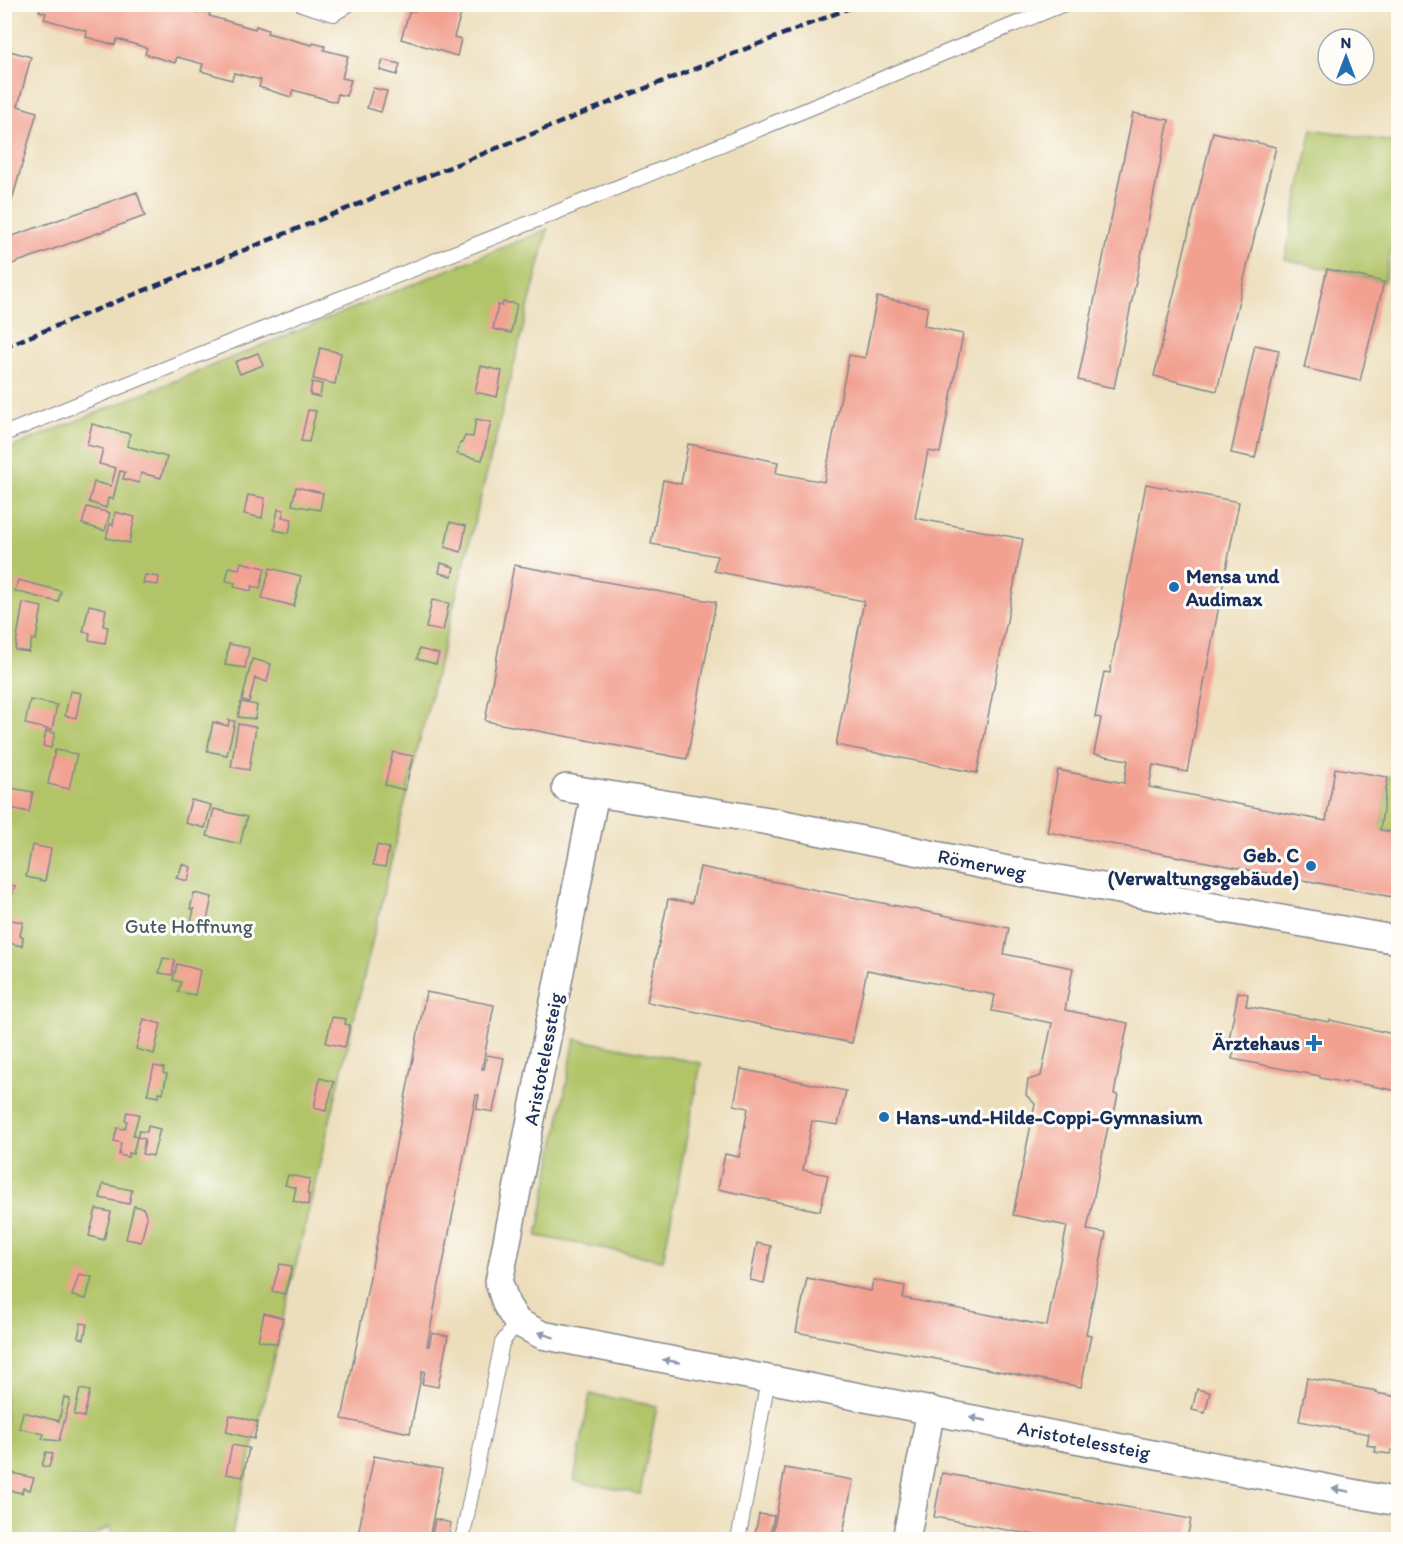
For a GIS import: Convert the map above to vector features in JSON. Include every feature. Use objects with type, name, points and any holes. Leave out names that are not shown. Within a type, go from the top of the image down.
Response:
[{"type":"street","name":"Römerweg","points":[[566,788],[769,821],[1008,870],[1398,940]]},
{"type":"street","name":"Aristotelessteig","points":[[595,793],[499,1282],[506,1304],[517,1322],[542,1335],[1398,1502]]},
{"type":"street","points":[[906,1539],[931,1410]]},
{"type":"lane","points":[[301,4],[334,14],[349,4]]},
{"type":"lane","points":[[4,434],[233,340],[557,212],[1064,4]]},
{"type":"lane","points":[[462,1539],[502,1343],[517,1322]]},
{"type":"lane","points":[[738,1539],[768,1380]]},
{"type":"green space","points":[[1312,129],[1398,143],[1398,219],[1384,282],[1285,259]]},
{"type":"green space","name":"Gute Hoffnung","points":[[548,229],[421,735],[231,1539],[116,1539],[109,1527],[87,1539],[5,1540],[5,450]]},
{"type":"green space","points":[[1398,775],[1398,833],[1380,830],[1388,777]]},
{"type":"green space","points":[[575,1039],[701,1063],[663,1260],[537,1236]]},
{"type":"green space","points":[[590,1394],[657,1406],[640,1494],[574,1481]]},
{"type":"building","points":[[41,4],[168,4],[198,13],[198,10],[210,13],[209,16],[255,29],[256,26],[268,30],[267,33],[312,45],[313,43],[325,46],[324,50],[348,56],[342,78],[351,80],[346,96],[338,94],[336,102],[293,90],[291,97],[259,87],[261,80],[234,73],[232,80],[201,71],[203,64],[177,57],[175,63],[145,54],[147,48],[117,39],[115,45],[86,37],[87,31],[44,19],[46,13],[39,11]]},
{"type":"building","points":[[417,4],[464,4],[454,37],[461,39],[457,56],[401,39],[409,13],[415,11]]},
{"type":"building","points":[[10,51],[31,57],[18,106],[37,112],[5,225],[4,70]]},
{"type":"building","points":[[383,60],[400,64],[397,75],[380,70]]},
{"type":"building","points":[[373,88],[387,91],[381,112],[367,108]]},
{"type":"building","points":[[1133,113],[1169,120],[1114,388],[1078,380]]},
{"type":"building","points":[[1213,132],[1276,147],[1217,391],[1154,376]]},
{"type":"building","points":[[137,192],[145,216],[4,267],[4,239]]},
{"type":"building","points":[[1327,269],[1384,282],[1360,381],[1304,368]]},
{"type":"building","points":[[877,297],[928,307],[924,326],[963,334],[940,453],[928,451],[915,518],[1023,539],[977,773],[836,745],[864,601],[714,571],[717,556],[651,544],[663,480],[681,484],[688,444],[778,462],[776,473],[824,482],[849,355],[865,358]]},
{"type":"building","points":[[503,302],[517,304],[511,333],[493,329],[498,305],[502,306]]},
{"type":"building","points":[[1255,345],[1279,350],[1255,458],[1231,453]]},
{"type":"building","points":[[320,348],[341,353],[335,384],[313,379]]},
{"type":"building","points":[[258,353],[263,365],[240,374],[235,362]]},
{"type":"building","points":[[481,366],[502,371],[497,397],[475,392]]},
{"type":"building","points":[[312,382],[322,384],[320,397],[310,395]]},
{"type":"building","points":[[308,410],[316,411],[309,442],[301,441]]},
{"type":"building","points":[[476,419],[491,422],[482,460],[457,454],[465,436],[473,437]]},
{"type":"building","points":[[92,424],[130,434],[127,446],[167,457],[161,478],[141,473],[139,483],[123,479],[125,472],[120,471],[113,499],[108,498],[106,508],[89,502],[94,482],[111,486],[116,468],[99,464],[103,449],[87,445]]},
{"type":"building","points":[[1146,484],[1239,502],[1187,772],[1153,765],[1149,787],[1326,821],[1335,768],[1388,777],[1380,830],[1398,833],[1398,898],[1047,832],[1058,770],[1124,783],[1128,760],[1094,754],[1101,718],[1095,717],[1104,672],[1110,673]]},
{"type":"building","points":[[296,487],[323,493],[320,510],[292,505]]},
{"type":"building","points":[[248,495],[265,498],[262,518],[244,514]]},
{"type":"building","points":[[87,507],[110,513],[105,531],[82,524]]},
{"type":"building","points":[[278,509],[284,510],[282,517],[292,519],[289,533],[274,530]]},
{"type":"building","points":[[115,512],[135,517],[129,543],[106,538],[110,524],[113,525]]},
{"type":"building","points":[[450,522],[466,526],[461,552],[445,547]]},
{"type":"building","points":[[241,562],[265,568],[260,588],[252,586],[251,591],[234,587],[235,583],[226,581],[229,567],[239,569]]},
{"type":"building","points":[[441,563],[454,567],[452,576],[439,573]]},
{"type":"building","points":[[514,565],[716,602],[687,759],[485,721]]},
{"type":"building","points":[[270,568],[301,576],[294,606],[262,598]]},
{"type":"building","points":[[145,575],[159,577],[158,585],[143,583]]},
{"type":"building","points":[[18,580],[61,591],[58,602],[15,591]]},
{"type":"building","points":[[432,600],[449,603],[443,631],[426,628]]},
{"type":"building","points":[[23,603],[42,607],[36,640],[32,639],[29,652],[15,650]]},
{"type":"building","points":[[89,605],[106,609],[103,626],[108,627],[105,643],[89,640],[90,633],[83,632]]},
{"type":"building","points":[[229,644],[249,648],[245,668],[225,665]]},
{"type":"building","points":[[419,649],[439,654],[436,664],[417,659]]},
{"type":"building","points":[[252,659],[271,664],[267,682],[255,678],[249,702],[242,700]]},
{"type":"building","points":[[70,691],[81,693],[76,718],[65,716]]},
{"type":"building","points":[[30,700],[57,705],[52,730],[25,724]]},
{"type":"building","points":[[241,702],[257,705],[255,719],[238,717]]},
{"type":"building","points":[[229,720],[235,721],[227,755],[207,751],[213,722],[228,726]]},
{"type":"building","points":[[238,724],[256,727],[249,770],[231,767]]},
{"type":"building","points":[[46,731],[55,733],[51,748],[43,746]]},
{"type":"building","points":[[55,750],[77,754],[69,789],[48,784]]},
{"type":"building","points":[[393,752],[413,756],[405,790],[385,785]]},
{"type":"building","points":[[6,787],[33,792],[29,812],[4,807]]},
{"type":"building","points":[[191,800],[211,805],[205,828],[185,823]]},
{"type":"building","points":[[214,809],[247,817],[240,844],[207,836]]},
{"type":"building","points":[[32,845],[51,849],[45,881],[26,877]]},
{"type":"building","points":[[377,845],[389,848],[385,867],[373,865]]},
{"type":"building","points":[[182,864],[191,867],[188,881],[176,878]]},
{"type":"building","points":[[700,867],[1009,928],[1004,954],[1073,968],[1065,1010],[1128,1023],[1114,1094],[1118,1095],[1113,1118],[1110,1117],[1087,1230],[1106,1233],[1086,1334],[1091,1335],[1081,1387],[796,1332],[807,1278],[871,1291],[873,1280],[905,1286],[903,1298],[1047,1326],[1067,1226],[1013,1215],[1035,1104],[1026,1095],[1028,1080],[1041,1076],[1052,1023],[992,1011],[995,995],[867,970],[852,1043],[647,1002],[668,899],[692,903]]},
{"type":"building","points":[[4,883],[15,886],[13,893],[4,890]]},
{"type":"building","points":[[194,893],[212,897],[206,925],[191,922],[194,909],[190,909]]},
{"type":"building","points":[[6,919],[23,922],[20,936],[23,937],[22,946],[4,942]]},
{"type":"building","points":[[163,958],[175,960],[172,975],[159,973]]},
{"type":"building","points":[[177,964],[200,970],[195,995],[178,992],[181,982],[173,980]]},
{"type":"building","points":[[426,992],[494,1005],[482,1069],[484,1069],[487,1055],[504,1058],[493,1112],[476,1109],[479,1095],[476,1095],[427,1346],[429,1346],[432,1333],[448,1336],[438,1387],[422,1384],[425,1371],[422,1371],[410,1433],[342,1419]]},
{"type":"building","name":"Ärztehaus","points":[[1238,992],[1248,994],[1246,1006],[1329,1022],[1330,1020],[1398,1035],[1398,1091],[1320,1078],[1320,1076],[1232,1059],[1234,1051],[1227,1050]]},
{"type":"building","points":[[332,1017],[346,1019],[345,1024],[350,1025],[345,1047],[326,1043]]},
{"type":"building","points":[[144,1019],[161,1024],[154,1054],[136,1049]]},
{"type":"building","points":[[154,1066],[164,1068],[163,1073],[167,1074],[163,1093],[159,1092],[159,1097],[147,1095]]},
{"type":"building","points":[[741,1069],[846,1091],[838,1125],[812,1121],[803,1170],[828,1175],[820,1211],[718,1189],[725,1154],[739,1157],[748,1108],[734,1105]]},
{"type":"building","points":[[320,1078],[334,1082],[326,1111],[314,1108]]},
{"type":"building","points":[[127,1112],[139,1114],[133,1136],[137,1137],[133,1154],[129,1153],[128,1157],[119,1155],[121,1143],[114,1141],[117,1128],[125,1129]]},
{"type":"building","points":[[148,1126],[160,1129],[153,1156],[142,1154],[145,1139],[137,1137],[139,1131],[147,1132]]},
{"type":"building","points":[[288,1175],[310,1179],[307,1194],[309,1194],[308,1205],[293,1201],[296,1188],[285,1185]]},
{"type":"building","points":[[103,1184],[132,1190],[129,1204],[100,1198]]},
{"type":"building","points":[[134,1206],[143,1208],[147,1217],[141,1242],[126,1239]]},
{"type":"building","points":[[96,1209],[111,1212],[104,1240],[89,1236]]},
{"type":"building","points":[[757,1243],[771,1246],[764,1283],[750,1280]]},
{"type":"building","points":[[280,1264],[292,1266],[285,1294],[272,1291]]},
{"type":"building","points":[[79,1274],[92,1277],[86,1299],[72,1296]]},
{"type":"building","points":[[264,1313],[283,1318],[277,1344],[258,1340]]},
{"type":"building","points":[[81,1323],[87,1324],[84,1339],[78,1337]]},
{"type":"building","points":[[1307,1378],[1398,1397],[1398,1451],[1391,1450],[1390,1454],[1375,1452],[1376,1447],[1367,1445],[1369,1434],[1299,1421]]},
{"type":"building","points":[[80,1389],[90,1391],[84,1417],[74,1415]]},
{"type":"building","points":[[1197,1389],[1210,1392],[1205,1413],[1192,1410]]},
{"type":"building","points":[[64,1397],[70,1399],[59,1441],[42,1439],[44,1434],[19,1428],[23,1412],[59,1421]]},
{"type":"building","points":[[230,1415],[258,1422],[254,1439],[226,1432]]},
{"type":"building","points":[[232,1445],[249,1448],[243,1477],[226,1474]]},
{"type":"building","points":[[46,1452],[53,1454],[49,1467],[42,1466]]},
{"type":"building","points":[[374,1456],[442,1469],[430,1534],[432,1534],[435,1519],[451,1523],[448,1539],[357,1539]]},
{"type":"building","points":[[785,1468],[853,1480],[842,1539],[754,1539],[759,1514],[774,1516],[771,1531],[773,1532]]},
{"type":"building","points":[[4,1471],[34,1478],[30,1490],[23,1488],[22,1493],[4,1489]]},
{"type":"building","points":[[942,1473],[1191,1519],[1187,1539],[1058,1539],[934,1517]]},
{"type":"railway","points":[[4,347],[860,4]]},
{"type":"place","name":"Mensa und Audimax","points":[[1174,587]]},
{"type":"place","name":"Geb. C (Verwaltungsgebäude)","points":[[1311,866]]},
{"type":"place","name":"Ärztehaus","points":[[1314,1043]]},
{"type":"place","name":"Hans-und-Hilde-Coppi-Gymnasium","points":[[884,1117]]}]
